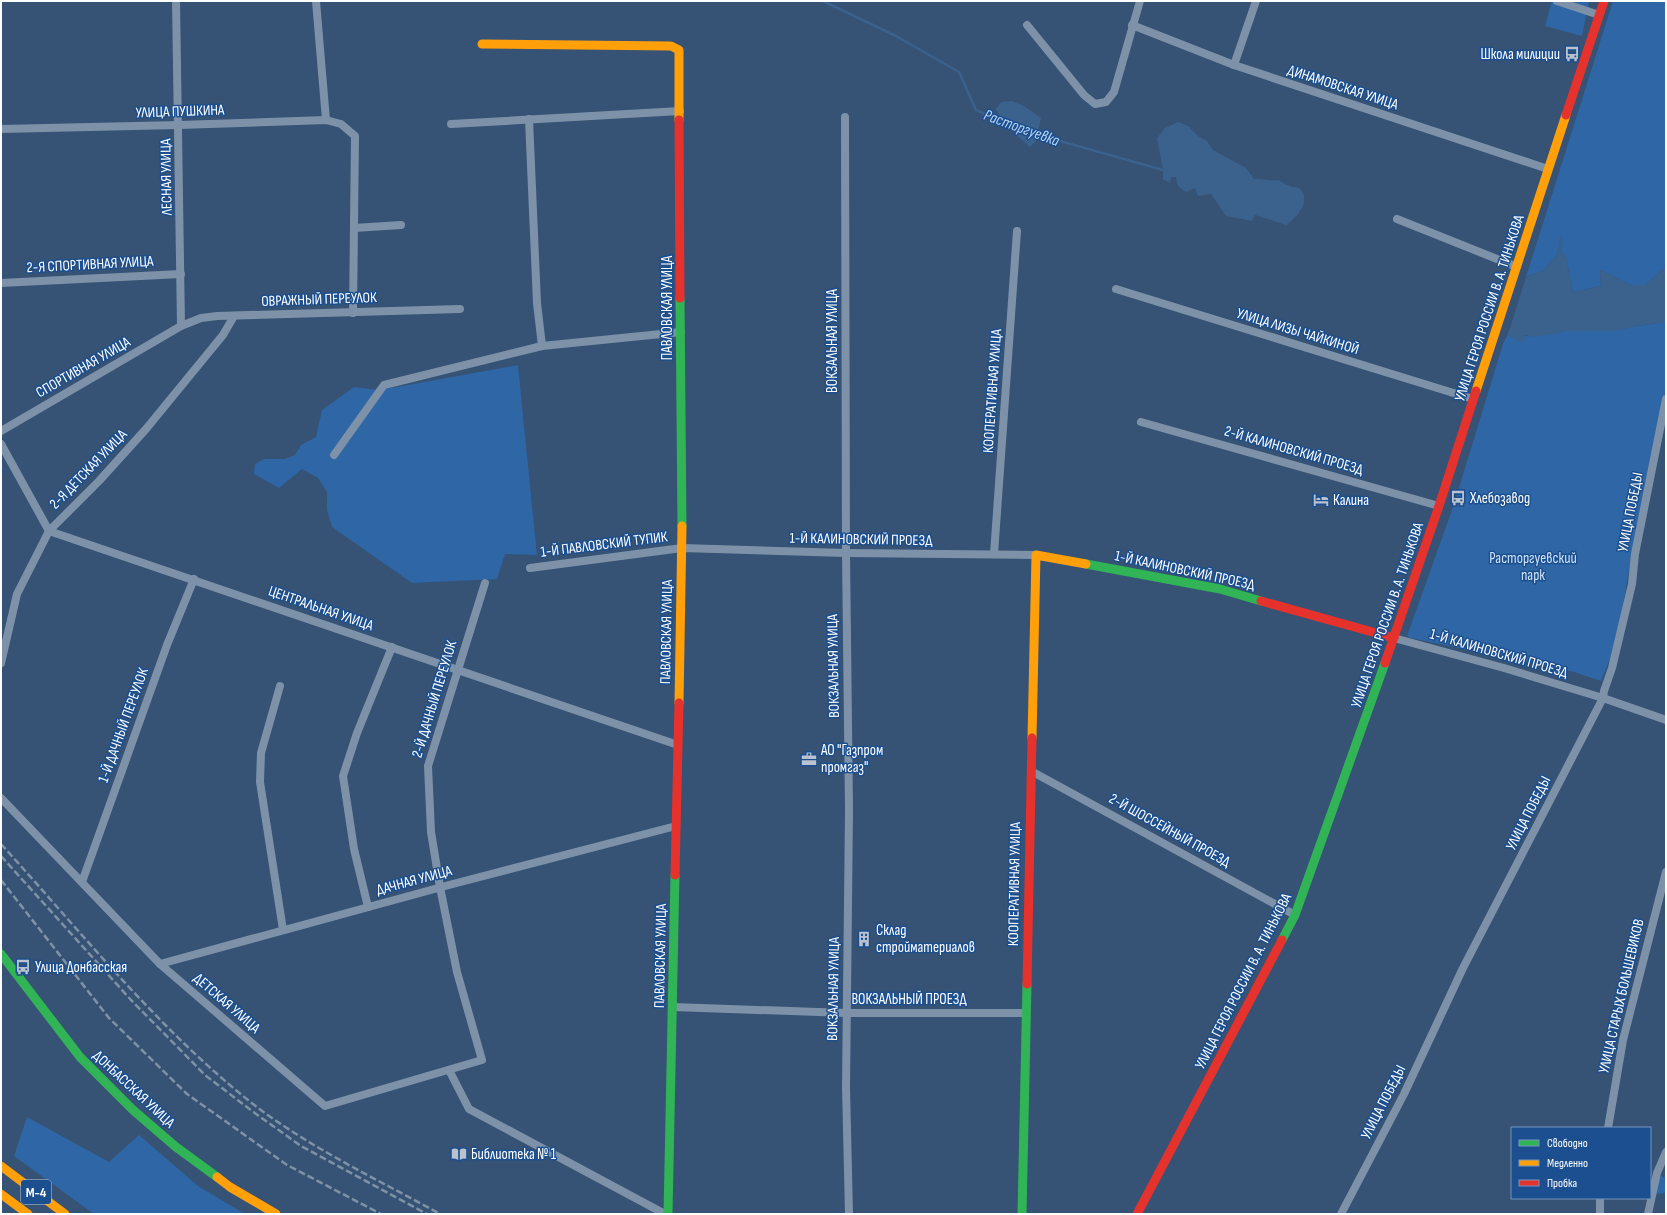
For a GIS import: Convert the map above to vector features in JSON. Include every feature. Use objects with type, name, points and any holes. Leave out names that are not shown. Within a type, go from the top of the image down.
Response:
[{"type":"main road","name":"УЛИЦА ГЕРОЯ РОССИИ В. А. ТИНЬКОВА","points":[[1137,1214],[1295,915],[1394,638],[1439,506],[1604,1]]},
{"type":"main road","name":"ПАВЛОВСКАЯ УЛИЦА","points":[[482,44],[671,46],[679,50],[682,548],[673,1007],[667,1214]]},
{"type":"main road","name":"1-Й КАЛИНОВСКИЙ ПРОЕЗД","points":[[1036,555],[1220,589],[1394,638]]},
{"type":"main road","name":"КООПЕРАТИВНАЯ УЛИЦА","points":[[1022,1214],[1030,771],[1036,555]]},
{"type":"main road","name":"ДОНБАССКАЯ УЛИЦА","points":[[1,954],[80,1057],[133,1110],[176,1147],[230,1187],[276,1214]]},
{"type":"main road","name":"М-4","points":[[1,1166],[65,1214]]},
{"type":"main road","name":"М-4","points":[[1,1194],[28,1214]]},
{"type":"street","name":"ЛЕСНАЯ УЛИЦА","points":[[176,1],[181,274],[180,326]]},
{"type":"street","points":[[316,1],[326,120]]},
{"type":"street","points":[[1027,25],[1084,95],[1095,104],[1106,102],[1114,92],[1140,1]]},
{"type":"street","points":[[1234,65],[1256,1]]},
{"type":"street","points":[[1557,1],[1599,15]]},
{"type":"street","name":"ДИНАМОВСКАЯ УЛИЦА","points":[[1132,25],[1234,65],[1548,169]]},
{"type":"street","points":[[451,124],[680,111]]},
{"type":"street","name":"ВОКЗАЛЬНАЯ УЛИЦА","points":[[845,117],[846,553],[849,810],[846,1087],[850,1214]]},
{"type":"street","points":[[529,119],[538,303],[542,346]]},
{"type":"street","name":"УЛИЦА ПУШКИНА","points":[[1,129],[326,120],[342,124],[355,136],[354,228]]},
{"type":"street","points":[[1397,219],[1517,267]]},
{"type":"street","points":[[353,313],[354,228],[401,225]]},
{"type":"street","name":"КООПЕРАТИВНАЯ УЛИЦА","points":[[994,554],[1017,231]]},
{"type":"street","name":"2-Я СПОРТИВНАЯ УЛИЦА","points":[[1,283],[181,274]]},
{"type":"street","name":"УЛИЦА ЛИЗЫ ЧАЙКИНОЙ","points":[[1116,289],[1473,399]]},
{"type":"street","name":"ОВРАЖНЫЙ ПЕРЕУЛОК","points":[[180,326],[201,318],[460,308]]},
{"type":"street","name":"2-Я ДЕТСКАЯ УЛИЦА","points":[[1,663],[17,594],[49,531],[99,481],[146,429],[222,335],[234,316]]},
{"type":"street","name":"СПОРТИВНАЯ УЛИЦА","points":[[1,431],[180,326]]},
{"type":"street","points":[[334,455],[384,385],[542,346],[681,332]]},
{"type":"street","name":"УЛИЦА ПОБЕДЫ","points":[[1341,1214],[1404,1094],[1463,968],[1603,698],[1612,668],[1632,584],[1635,554],[1666,399]]},
{"type":"street","name":"2-Й КАЛИНОВСКИЙ ПРОЕЗД","points":[[1141,422],[1439,506]]},
{"type":"street","points":[[1,444],[49,531]]},
{"type":"street","name":"ЦЕНТРАЛЬНАЯ УЛИЦА","points":[[49,531],[194,579],[678,745]]},
{"type":"street","name":"1-Й КАЛИНОВСКИЙ ПРОЕЗД","points":[[682,548],[846,553],[1036,555]]},
{"type":"street","name":"1-Й ПАВЛОВСКИЙ ТУПИК","points":[[530,568],[682,548]]},
{"type":"street","name":"1-Й ДАЧНЫЙ ПЕРЕУЛОК","points":[[82,882],[168,645],[194,579]]},
{"type":"street","name":"2-Й ДАЧНЫЙ ПЕРЕУЛОК","points":[[482,1060],[457,972],[440,887],[431,832],[428,766],[484,583]]},
{"type":"street","name":"1-Й КАЛИНОВСКИЙ ПРОЕЗД","points":[[1394,638],[1504,668],[1603,698],[1666,720]]},
{"type":"street","points":[[368,906],[354,849],[343,776],[357,733],[392,647]]},
{"type":"street","points":[[280,686],[261,753],[260,782],[283,930]]},
{"type":"street","name":"2-Й ШОССЕЙНЫЙ ПРОЕЗД","points":[[1030,771],[1295,915]]},
{"type":"street","name":"ДЕТСКАЯ УЛИЦА","points":[[1,798],[160,964],[325,1106],[482,1060]]},
{"type":"street","name":"ДАЧНАЯ УЛИЦА","points":[[160,964],[368,906],[676,826]]},
{"type":"street","name":"УЛИЦА СТАРЫХ БОЛЬШЕВИКОВ","points":[[1608,1127],[1623,1040],[1666,872]]},
{"type":"street","name":"ВОКЗАЛЬНЫЙ ПРОЕЗД","points":[[673,1007],[847,1013],[1025,1013]]},
{"type":"street","points":[[448,1070],[469,1109],[667,1214]]},
{"type":"street","points":[[1648,1214],[1663,1169],[1666,1152]]},
{"type":"street","points":[[1600,1199],[1600,1214]]},
{"type":"green space","points":[[1552,1],[1589,1],[1582,36],[1545,26]]},
{"type":"green space","points":[[1613,1],[1666,1],[1666,267],[1645,285],[1631,285],[1600,270],[1601,286],[1573,292],[1566,257],[1562,253],[1561,237],[1557,255],[1544,270],[1526,277]]},
{"type":"green space","name":"Расторгуевский парк","points":[[1666,322],[1666,395],[1632,552],[1621,618],[1614,649],[1601,681],[1574,672],[1407,636],[1453,507],[1503,344],[1508,334],[1511,337],[1554,334],[1563,331],[1614,331]]},
{"type":"green space","points":[[518,365],[537,555],[505,554],[497,579],[412,583],[332,527],[327,510],[327,492],[318,478],[302,469],[279,488],[254,474],[255,464],[264,459],[285,459],[295,455],[301,445],[316,437],[322,410],[354,387],[380,390]]},
{"type":"green space","points":[[27,1117],[109,1162],[139,1135],[198,1186],[245,1214],[94,1214],[14,1156]]},
{"type":"green space","points":[[1661,1176],[1666,1178],[1666,1193],[1654,1194],[1659,1177]]},
{"type":"water","points":[[1012,101],[1024,106],[1041,118],[1036,141],[1030,147],[1005,125],[996,109],[1001,102]]},
{"type":"water","points":[[1178,122],[1188,126],[1198,136],[1207,141],[1213,150],[1246,168],[1254,179],[1272,181],[1279,180],[1291,187],[1300,189],[1304,195],[1301,210],[1286,225],[1255,215],[1252,221],[1226,216],[1211,194],[1198,196],[1195,188],[1186,192],[1178,186],[1176,177],[1171,177],[1170,183],[1163,179],[1163,170],[1157,138],[1165,128]]},
{"type":"water","points":[[1561,235],[1562,253],[1566,257],[1573,292],[1601,286],[1600,270],[1631,285],[1645,285],[1666,267],[1666,322],[1636,326],[1616,331],[1563,331],[1533,337],[1525,335],[1524,340],[1520,343],[1511,337],[1508,334],[1526,277],[1544,270],[1557,255]]},
{"type":"waterway","name":"Расторгуевка","points":[[823,1],[896,36],[959,72],[976,110],[1006,123]]},
{"type":"waterway","name":"Расторгуевка","points":[[1035,134],[1163,170]]},
{"type":"railway","points":[[1,844],[91,946],[153,1012],[218,1075],[253,1104],[297,1135],[440,1214]]},
{"type":"railway","points":[[1,856],[131,1000],[205,1075],[301,1146],[427,1214]]},
{"type":"railway","points":[[1,880],[109,1018],[187,1094],[287,1165],[381,1214]]},
{"type":"traffic: fast","points":[[680,298],[682,526]]},
{"type":"traffic: fast","points":[[1086,564],[1220,589],[1261,601]]},
{"type":"traffic: fast","points":[[1282,940],[1295,915],[1385,663]]},
{"type":"traffic: fast","points":[[668,1214],[675,875]]},
{"type":"traffic: fast","points":[[1,954],[80,1057],[133,1110],[176,1147],[217,1177]]},
{"type":"traffic: fast","points":[[1022,1214],[1027,984]]},
{"type":"traffic: slow","points":[[482,44],[671,46],[679,50],[679,120]]},
{"type":"traffic: slow","points":[[1476,391],[1566,115]]},
{"type":"traffic: slow","points":[[679,703],[682,526]]},
{"type":"traffic: slow","points":[[1032,738],[1036,555],[1086,564]]},
{"type":"traffic: slow","points":[[1,1166],[65,1214]]},
{"type":"traffic: slow","points":[[217,1177],[230,1187],[276,1214]]},
{"type":"traffic: slow","points":[[1,1194],[28,1214]]},
{"type":"traffic: jam","points":[[1566,115],[1604,1]]},
{"type":"traffic: jam","points":[[679,120],[680,298]]},
{"type":"traffic: jam","points":[[1385,663],[1439,506],[1476,391]]},
{"type":"traffic: jam","points":[[1261,601],[1394,638]]},
{"type":"traffic: jam","points":[[675,875],[679,703]]},
{"type":"traffic: jam","points":[[1027,984],[1032,738]]},
{"type":"traffic: jam","points":[[1137,1214],[1282,940]]},
{"type":"place","name":"Школа милиции","points":[[1572,54]]},
{"type":"place","name":"Хлебозавод","points":[[1458,498]]},
{"type":"place","name":"Калина","points":[[1321,500]]},
{"type":"place","name":"АО \"Газпром промгаз\"","points":[[809,759]]},
{"type":"place","name":"Склад стройматериалов","points":[[864,939]]},
{"type":"place","name":"Улица Донбасская","points":[[23,967]]},
{"type":"place","name":"Библиотека № 1","points":[[459,1154]]}]
